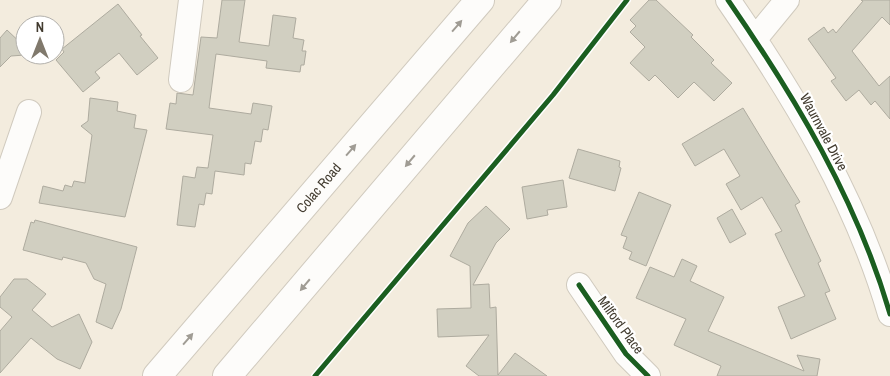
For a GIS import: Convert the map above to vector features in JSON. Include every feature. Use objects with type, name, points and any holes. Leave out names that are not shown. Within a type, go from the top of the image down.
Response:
[{"type":"highway","name":"Colac Road","points":[[156,376],[480,0]]},
{"type":"highway","points":[[227,376],[546,0]]},
{"type":"street","points":[[181,80],[191,0]]},
{"type":"street","name":"Waurnvale Drive","points":[[728,0],[784,82],[835,175],[878,275],[890,314]]},
{"type":"street","points":[[755,39],[787,0]]},
{"type":"street","points":[[0,197],[29,112]]},
{"type":"street","name":"Milford Place","points":[[579,285],[626,354],[648,376]]},
{"type":"building","points":[[222,0],[245,0],[239,42],[269,46],[273,15],[296,18],[293,38],[304,40],[302,51],[306,51],[304,65],[301,65],[300,72],[266,68],[267,61],[216,54],[209,108],[251,114],[253,103],[272,106],[268,130],[263,129],[261,142],[255,141],[251,164],[245,163],[244,175],[215,171],[212,194],[206,193],[204,205],[199,204],[195,227],[177,225],[183,176],[195,178],[197,167],[208,168],[213,135],[166,129],[170,103],[176,104],[177,93],[193,95],[201,37],[217,38]]},
{"type":"building","points":[[649,0],[656,0],[693,35],[691,37],[714,60],[711,63],[732,83],[714,101],[694,82],[678,98],[655,75],[649,81],[630,63],[645,47],[630,32],[636,26],[630,20]]},
{"type":"building","points":[[861,0],[890,0],[890,25],[882,17],[852,51],[879,86],[890,76],[890,119],[875,101],[871,105],[859,90],[846,101],[831,81],[836,78],[808,39],[824,27],[828,33],[833,29],[836,33],[863,1]]},
{"type":"building","points":[[118,4],[158,58],[137,75],[119,53],[95,72],[100,78],[83,92],[60,65],[65,65],[65,47]]},
{"type":"building","points":[[7,30],[15,38],[15,56],[11,56],[0,67],[0,38]]},
{"type":"building","points":[[90,98],[118,102],[117,111],[136,115],[134,128],[147,130],[125,217],[39,203],[43,186],[63,191],[65,185],[72,187],[74,181],[85,183],[92,135],[81,126],[88,121]]},
{"type":"building","points":[[743,108],[800,202],[795,205],[821,261],[818,263],[830,291],[825,293],[836,319],[791,339],[778,307],[805,296],[775,234],[782,231],[762,197],[741,210],[726,184],[740,176],[724,149],[695,166],[682,144]]},
{"type":"building","points":[[578,149],[620,161],[619,167],[621,168],[615,191],[569,178]]},
{"type":"building","points":[[563,180],[567,207],[547,210],[548,215],[527,219],[522,187]]},
{"type":"building","points":[[639,192],[671,205],[646,266],[629,259],[632,252],[623,248],[627,237],[621,235]]},
{"type":"building","points":[[486,206],[510,229],[496,243],[473,285],[489,284],[490,308],[496,307],[498,375],[515,353],[547,376],[479,376],[466,366],[489,335],[438,337],[437,309],[471,308],[470,266],[450,256],[468,223]]},
{"type":"building","points":[[732,209],[746,234],[730,243],[717,218]]},
{"type":"building","points":[[35,220],[137,247],[121,309],[112,329],[96,322],[106,284],[94,279],[86,263],[63,257],[62,260],[23,250],[31,222],[34,223]]},
{"type":"building","points":[[682,259],[697,266],[690,281],[724,297],[708,331],[804,371],[797,355],[820,359],[817,376],[717,376],[721,366],[674,345],[686,319],[636,298],[650,267],[674,277]]},
{"type":"building","points":[[14,279],[27,279],[46,294],[32,310],[52,327],[79,314],[92,342],[80,369],[57,359],[31,338],[0,373],[0,331],[12,317],[0,307],[0,297]]},
{"type":"cycle path","points":[[315,376],[553,95],[627,0]]},
{"type":"cycle path","points":[[728,0],[777,74],[822,151],[860,230],[890,314]]},
{"type":"cycle path","points":[[579,285],[626,354],[648,376]]}]
